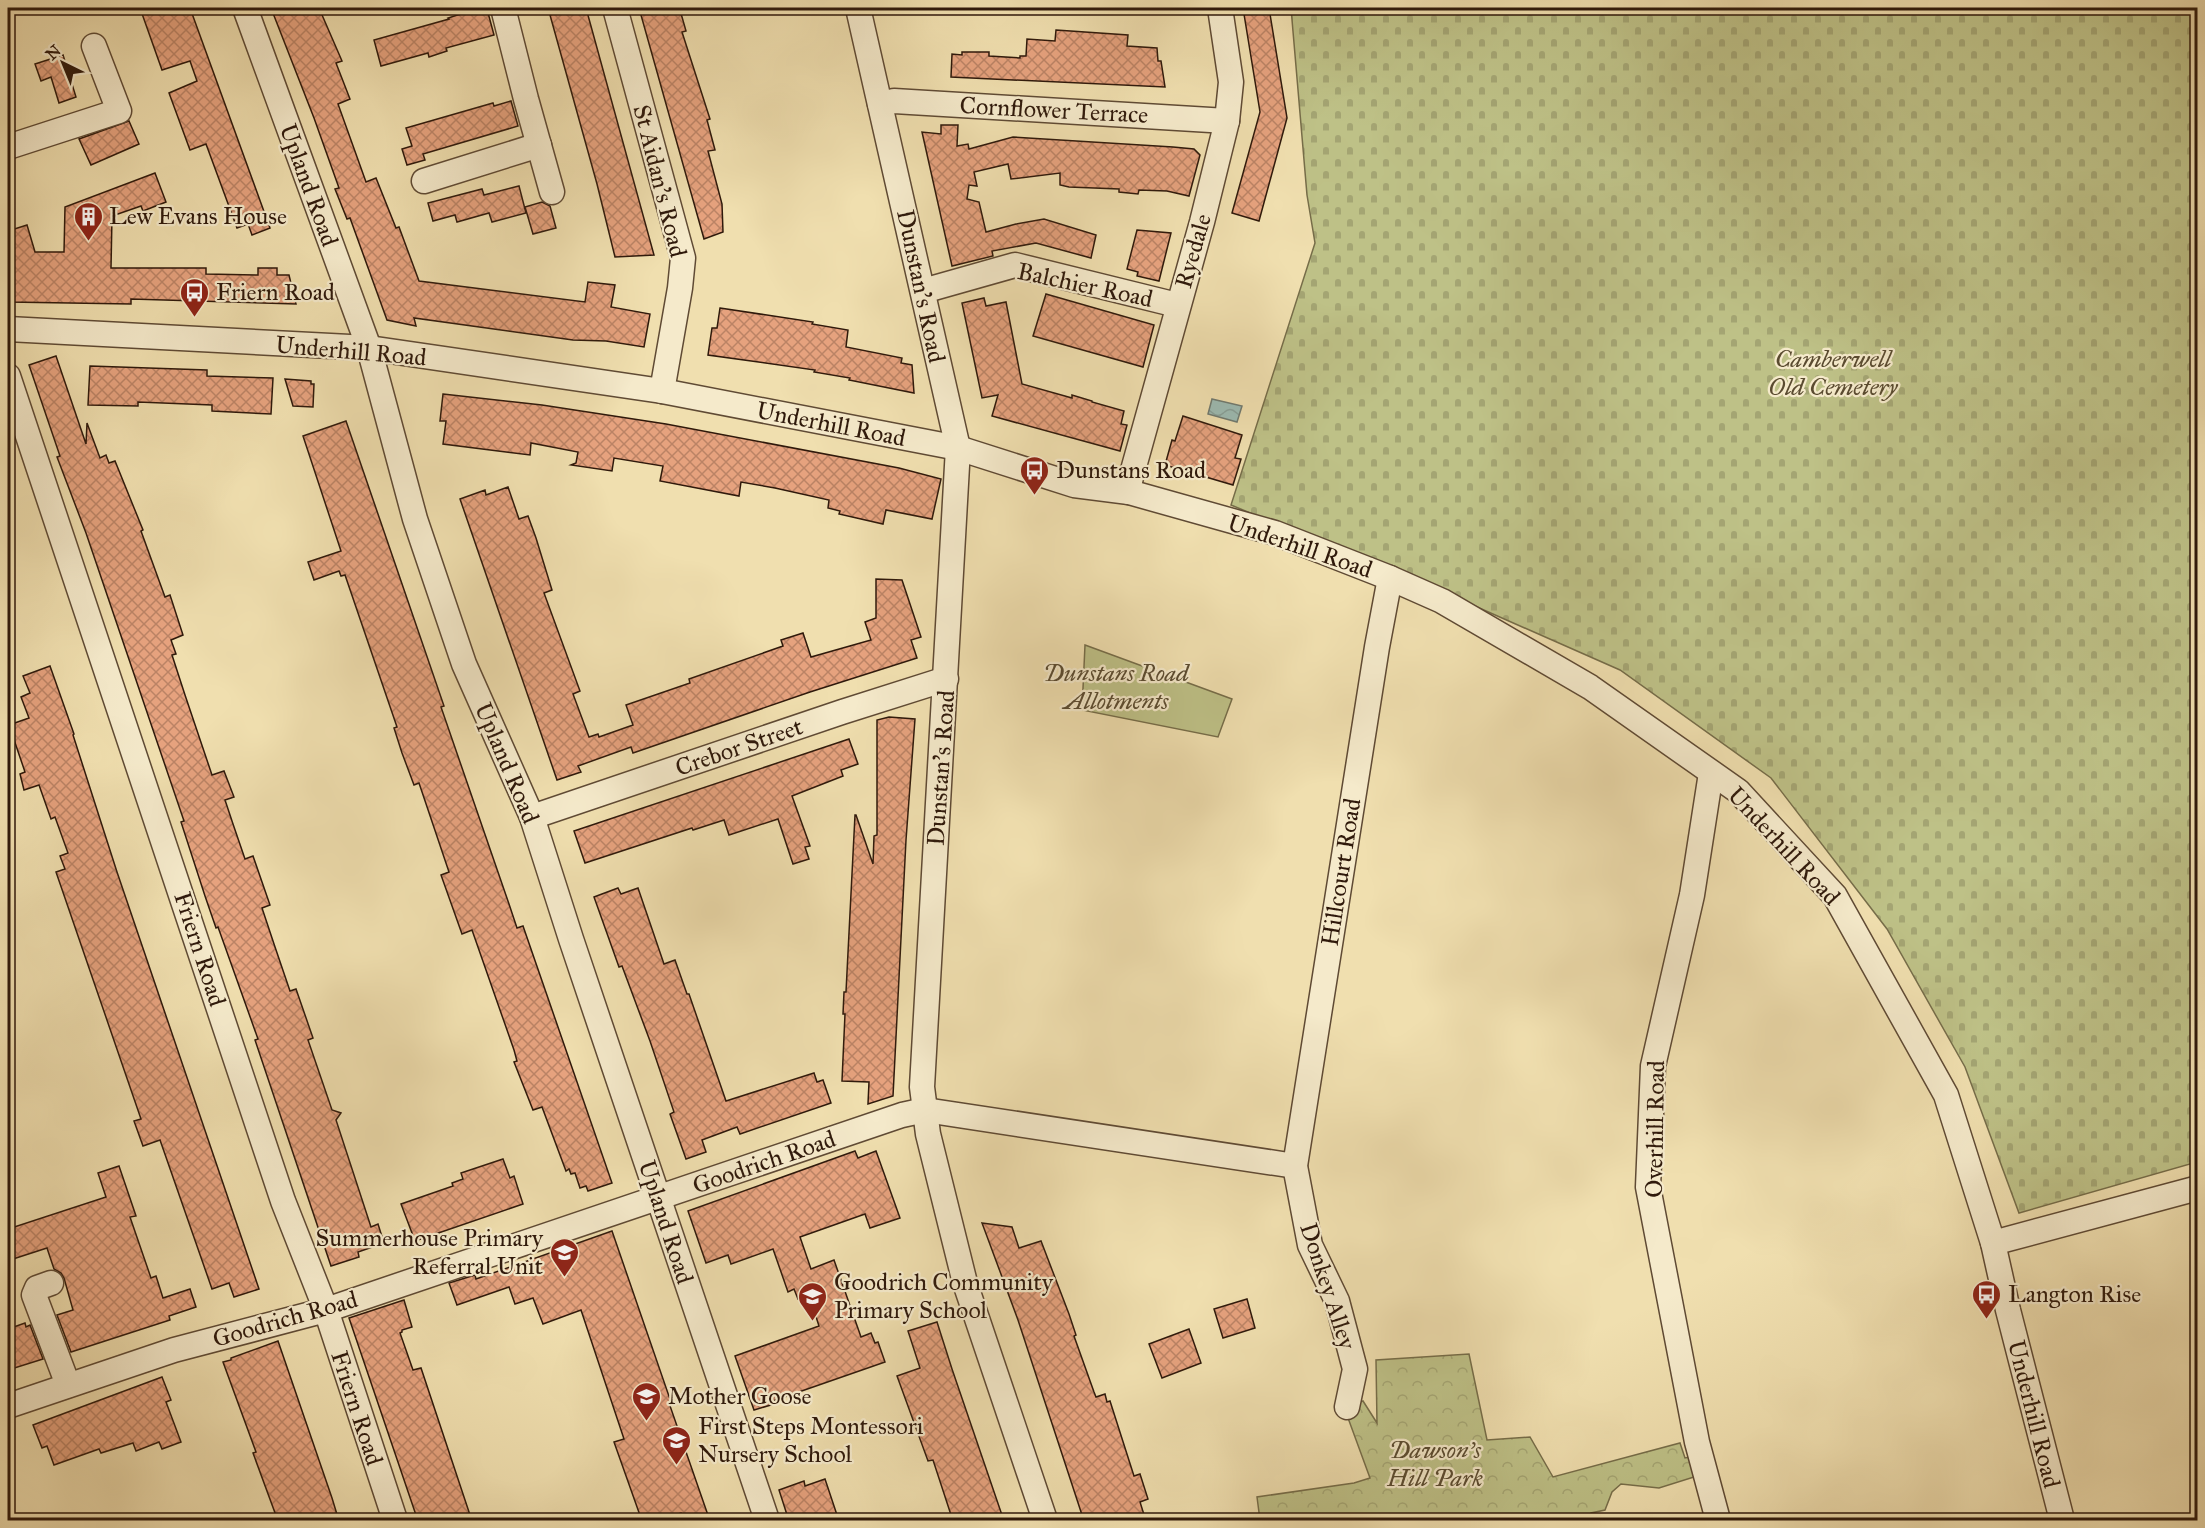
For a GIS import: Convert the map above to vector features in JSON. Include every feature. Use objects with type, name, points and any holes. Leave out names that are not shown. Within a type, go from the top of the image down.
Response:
[{"type":"street","name":"Upland Road","points":[[244,8],[369,348],[415,519],[464,664],[532,817],[767,1521]]},
{"type":"street","points":[[503,8],[552,192]]},
{"type":"street","name":"St Aidan's Road","points":[[615,8],[683,258],[662,391]]},
{"type":"street","name":"Dunstan's Road","points":[[858,8],[957,448],[922,1087],[928,1134],[965,1283],[1045,1521]]},
{"type":"street","name":"Ryedale","points":[[1129,492],[1130,481],[1177,305],[1202,222],[1227,121],[1231,81],[1220,8]]},
{"type":"street","points":[[8,147],[119,111],[94,46]]},
{"type":"street","name":"Cornflower Terrace","points":[[880,104],[894,101],[1227,121]]},
{"type":"street","points":[[424,181],[539,145]]},
{"type":"street","name":"Balchier Road","points":[[923,291],[1015,265],[1177,305]]},
{"type":"street","name":"Underhill Road","points":[[8,329],[369,348],[662,391],[957,448],[1074,485],[1129,492],[1275,533],[1390,578],[1442,602],[1590,687],[1738,791],[1835,896],[1946,1095],[1993,1244],[2062,1521]]},
{"type":"street","name":"Friern Road","points":[[8,376],[283,1201],[326,1310],[394,1521]]},
{"type":"street","name":"Hillcourt Road","points":[[1295,1166],[1377,647],[1390,578]]},
{"type":"street","name":"Crebor Street","points":[[532,817],[946,679]]},
{"type":"street","name":"Overhill Road","points":[[1711,773],[1692,895],[1653,1066],[1648,1187],[1697,1442],[1718,1521]]},
{"type":"street","name":"Goodrich Road","points":[[8,1406],[174,1350],[326,1310],[902,1115],[925,1110],[1295,1166]]},
{"type":"street","name":"Donkey Alley","points":[[1295,1166],[1310,1245],[1337,1301],[1355,1369],[1347,1407]]},
{"type":"street","points":[[1993,1244],[2198,1188]]},
{"type":"street","points":[[51,1283],[37,1288],[34,1295],[68,1385]]},
{"type":"green space","name":"Camberwell Old Cemetery","points":[[1291,8],[2197,8],[2197,1162],[2019,1213],[1965,1067],[1887,929],[1771,778],[1620,670],[1468,603],[1231,505],[1315,243],[1307,195]]},
{"type":"green space","name":"Dunstans Road Allotments","points":[[1085,645],[1232,699],[1218,737],[1082,710]]},
{"type":"green space","name":"Dawson's Hill Park","points":[[1469,1354],[1487,1440],[1530,1437],[1553,1477],[1680,1443],[1685,1458],[1690,1457],[1694,1477],[1659,1488],[1621,1484],[1612,1492],[1605,1510],[1591,1513],[1589,1520],[1260,1520],[1257,1497],[1354,1483],[1370,1478],[1344,1407],[1363,1401],[1377,1423],[1376,1360]]},
{"type":"water","points":[[1212,399],[1242,406],[1237,422],[1208,414]]},
{"type":"building","points":[[140,8],[190,8],[270,228],[252,235],[248,224],[237,228],[206,144],[190,150],[169,93],[197,81],[190,61],[162,70]]},
{"type":"building","points":[[271,8],[319,8],[342,61],[336,63],[350,99],[338,104],[366,182],[376,178],[396,228],[399,227],[419,281],[585,302],[588,282],[615,285],[611,307],[650,314],[644,347],[606,341],[573,340],[414,318],[416,326],[387,320],[350,218],[347,219],[335,189],[339,188]]},
{"type":"building","points":[[563,8],[586,8],[654,255],[615,257],[550,15],[564,11]]},
{"type":"building","points":[[639,8],[665,8],[667,14],[680,10],[686,31],[682,32],[710,119],[707,120],[715,150],[708,151],[722,204],[723,232],[704,239]]},
{"type":"building","points":[[1243,8],[1269,8],[1287,118],[1259,221],[1232,213],[1260,112]]},
{"type":"building","points":[[487,9],[494,35],[446,48],[447,51],[429,57],[428,53],[381,66],[374,40],[467,12],[468,14]]},
{"type":"building","points":[[1056,30],[1128,35],[1127,46],[1157,48],[1165,87],[951,77],[952,54],[989,52],[989,56],[1020,58],[1020,56],[1026,56],[1027,39],[1055,41]]},
{"type":"building","points":[[63,55],[76,97],[59,103],[51,77],[41,81],[35,64]]},
{"type":"building","points":[[511,101],[518,126],[423,154],[425,160],[407,165],[402,149],[412,146],[406,128],[493,103],[494,106]]},
{"type":"building","points":[[129,121],[139,144],[91,165],[79,139]]},
{"type":"building","points":[[941,125],[958,125],[957,146],[968,144],[969,149],[1013,137],[1194,149],[1200,155],[1189,196],[1167,191],[1139,190],[1138,194],[1119,192],[1119,189],[1069,187],[1060,185],[1060,173],[1011,179],[1008,164],[974,172],[977,186],[969,185],[967,199],[979,202],[986,232],[1044,219],[1096,235],[1091,258],[1036,243],[992,251],[993,256],[952,266],[922,132],[941,134]]},
{"type":"building","name":"Lew Evans House","points":[[155,173],[166,202],[143,211],[141,206],[112,216],[111,268],[206,268],[206,274],[258,275],[258,268],[277,268],[277,275],[289,275],[296,304],[131,299],[131,304],[8,302],[8,231],[27,225],[35,252],[64,252],[65,207]]},
{"type":"building","points":[[519,186],[526,213],[492,222],[489,213],[457,222],[455,215],[433,221],[428,203],[482,189],[484,195]]},
{"type":"building","points":[[542,202],[550,206],[556,228],[533,234],[525,207]]},
{"type":"building","points":[[1137,230],[1171,233],[1159,281],[1137,276],[1138,272],[1127,269]]},
{"type":"building","points":[[1046,294],[1154,325],[1143,367],[1033,336]]},
{"type":"building","points":[[984,298],[986,306],[1006,302],[1022,384],[1072,398],[1072,395],[1124,411],[1121,424],[1127,425],[1120,451],[992,416],[998,395],[982,398],[962,303]]},
{"type":"building","points":[[720,308],[813,322],[812,324],[848,330],[846,347],[902,358],[901,363],[912,365],[914,393],[814,372],[815,370],[708,355],[712,328],[717,328]]},
{"type":"building","points":[[56,356],[86,444],[87,423],[100,458],[106,455],[109,463],[115,461],[143,530],[141,531],[165,597],[170,595],[183,635],[171,640],[176,654],[172,655],[185,695],[212,775],[224,771],[234,797],[225,800],[233,824],[245,859],[253,856],[270,905],[262,908],[274,944],[290,991],[296,989],[313,1038],[308,1040],[332,1110],[341,1113],[336,1120],[371,1227],[378,1224],[384,1243],[358,1252],[359,1257],[331,1266],[255,1040],[258,1039],[205,896],[181,822],[184,821],[86,533],[57,457],[60,456],[29,365]]},
{"type":"building","points":[[90,366],[207,370],[207,376],[273,378],[271,414],[212,411],[212,405],[138,402],[138,406],[88,405]]},
{"type":"building","points":[[285,379],[311,381],[311,384],[314,384],[313,407],[293,406]]},
{"type":"building","points":[[443,394],[542,405],[666,424],[899,468],[941,479],[932,519],[886,510],[883,524],[839,514],[840,511],[828,508],[829,500],[775,488],[741,482],[739,496],[660,481],[663,466],[614,458],[612,471],[571,465],[576,463],[578,452],[531,443],[530,455],[443,444],[446,421],[440,421]]},
{"type":"building","points":[[1183,416],[1242,435],[1235,458],[1241,459],[1233,485],[1165,465],[1172,440],[1175,441]]},
{"type":"building","points":[[346,421],[517,928],[523,926],[612,1183],[588,1191],[586,1186],[580,1188],[575,1173],[571,1174],[569,1169],[566,1171],[542,1107],[533,1110],[514,1062],[517,1061],[514,1050],[472,930],[462,934],[441,875],[449,872],[419,783],[414,785],[402,753],[394,728],[397,727],[345,575],[341,576],[339,571],[314,580],[308,562],[341,551],[303,436]]},
{"type":"building","points":[[508,487],[519,519],[528,516],[536,538],[552,590],[544,593],[580,691],[573,694],[589,737],[598,734],[599,737],[633,725],[626,705],[690,683],[689,679],[783,646],[781,640],[803,633],[811,657],[871,640],[865,622],[876,618],[876,579],[902,580],[921,637],[911,640],[917,658],[633,753],[631,747],[578,766],[581,772],[557,780],[460,499],[485,490],[486,495]]},
{"type":"building","points":[[50,666],[117,872],[259,1289],[234,1297],[229,1283],[212,1289],[160,1140],[143,1146],[134,1121],[141,1119],[56,872],[65,869],[60,856],[68,853],[55,817],[51,819],[39,785],[24,790],[20,774],[25,772],[9,725],[29,718],[21,697],[30,693],[23,676]]},
{"type":"building","points":[[889,717],[915,719],[906,840],[893,1096],[868,1104],[869,1082],[842,1081],[844,992],[846,992],[855,815],[873,864],[874,836],[877,835],[877,720]]},
{"type":"building","points":[[849,739],[858,764],[841,770],[843,776],[792,796],[810,846],[805,847],[809,859],[793,864],[778,819],[729,835],[724,820],[693,830],[692,828],[585,863],[574,831]]},
{"type":"building","points":[[618,888],[621,894],[638,888],[664,964],[675,960],[726,1101],[814,1073],[817,1082],[823,1080],[831,1103],[740,1134],[737,1127],[702,1140],[706,1152],[686,1159],[670,1114],[674,1112],[650,1041],[622,966],[619,967],[594,897]]},
{"type":"building","points":[[855,1151],[858,1158],[876,1151],[900,1218],[870,1228],[865,1214],[800,1237],[811,1269],[834,1260],[861,1337],[871,1333],[875,1343],[878,1342],[885,1362],[770,1402],[771,1405],[754,1410],[735,1356],[819,1326],[809,1295],[798,1299],[794,1289],[788,1292],[773,1249],[731,1264],[728,1255],[706,1263],[688,1211]]},
{"type":"building","points":[[503,1159],[510,1178],[514,1176],[523,1204],[415,1241],[401,1204],[453,1186],[452,1183],[463,1179],[461,1173]]},
{"type":"building","points":[[119,1166],[136,1216],[130,1217],[151,1278],[156,1276],[163,1298],[190,1289],[196,1307],[169,1316],[170,1320],[71,1352],[57,1315],[73,1310],[64,1278],[54,1269],[47,1248],[13,1259],[8,1243],[8,1229],[106,1197],[98,1173]]},
{"type":"building","points":[[982,1223],[1012,1227],[1019,1248],[1041,1241],[1069,1314],[1076,1335],[1074,1336],[1096,1397],[1105,1394],[1107,1402],[1110,1401],[1134,1476],[1140,1474],[1148,1499],[1140,1502],[1146,1521],[1084,1521],[1018,1320]]},
{"type":"building","points":[[612,1231],[710,1521],[684,1521],[681,1513],[659,1521],[642,1521],[614,1442],[624,1439],[581,1310],[543,1324],[533,1298],[515,1304],[509,1287],[457,1305],[449,1283],[475,1275],[476,1279]]},
{"type":"building","points":[[1247,1299],[1255,1328],[1223,1338],[1214,1309]]},
{"type":"building","points":[[404,1300],[412,1327],[400,1333],[413,1370],[421,1368],[472,1521],[418,1521],[349,1318]]},
{"type":"building","points":[[937,1322],[1004,1521],[953,1521],[933,1460],[928,1461],[897,1376],[920,1368],[908,1331]]},
{"type":"building","points":[[25,1323],[26,1327],[30,1325],[43,1359],[8,1370],[8,1329]]},
{"type":"building","points":[[1189,1329],[1201,1363],[1162,1378],[1149,1344]]},
{"type":"building","points":[[278,1341],[339,1521],[278,1521],[253,1453],[256,1452],[223,1362]]},
{"type":"building","points":[[162,1377],[171,1400],[166,1402],[181,1442],[162,1449],[159,1442],[136,1451],[133,1443],[101,1453],[99,1449],[54,1465],[47,1446],[42,1448],[33,1425]]},
{"type":"building","points":[[825,1479],[839,1521],[789,1521],[779,1490],[804,1481],[805,1486]]},
{"type":"place","name":"Lew Evans House","points":[[88,242]]},
{"type":"place","name":"Friern Road","points":[[195,318]]},
{"type":"place","name":"Dunstans Road","points":[[1035,496]]},
{"type":"place","name":"Summerhouse Primary Referral Unit","points":[[564,1278]]},
{"type":"place","name":"Langton Rise","points":[[1987,1320]]},
{"type":"place","name":"Goodrich Community Primary School","points":[[813,1322]]},
{"type":"place","name":"Mother Goose","points":[[647,1422]]},
{"type":"place","name":"First Steps Montessori Nursery School","points":[[677,1466]]}]
